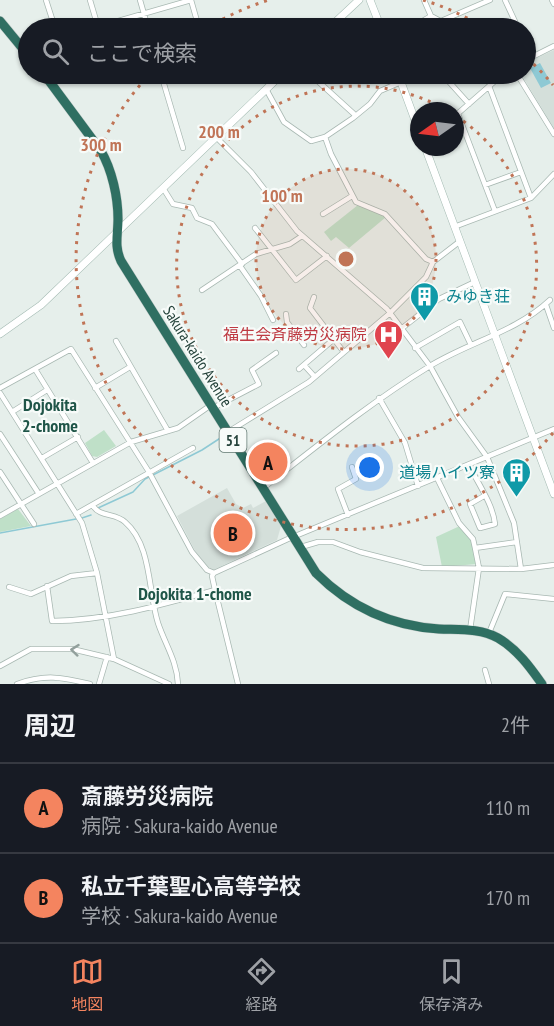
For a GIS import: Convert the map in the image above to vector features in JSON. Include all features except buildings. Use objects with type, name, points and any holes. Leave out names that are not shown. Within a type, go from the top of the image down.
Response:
[{"type":"highway","points":[[0,21],[18,43]]},
{"type":"highway","name":"Sakura-kaido Avenue","points":[[51,84],[104,156],[116,203],[116,245],[122,261],[298,548],[326,583],[366,611],[423,627],[489,633],[514,650],[542,684]]},
{"type":"street","points":[[46,0],[52,18]]},
{"type":"street","points":[[90,0],[94,18]]},
{"type":"street","points":[[140,0],[145,18]]},
{"type":"street","points":[[130,18],[191,0],[196,18]]},
{"type":"street","points":[[340,18],[359,0]]},
{"type":"street","points":[[370,0],[377,18]]},
{"type":"street","points":[[424,0],[431,16],[435,18]]},
{"type":"street","points":[[448,18],[490,0]]},
{"type":"street","points":[[505,0],[513,18]]},
{"type":"street","points":[[552,0],[554,4]]},
{"type":"street","points":[[536,54],[554,46]]},
{"type":"street","points":[[164,84],[183,148]]},
{"type":"street","points":[[0,334],[41,305],[271,84]]},
{"type":"street","points":[[321,84],[354,114]]},
{"type":"street","points":[[266,89],[284,122],[311,141],[325,137],[370,104],[380,91],[398,84]]},
{"type":"street","points":[[401,84],[410,107]]},
{"type":"street","points":[[451,84],[469,104]]},
{"type":"street","points":[[464,108],[491,84]]},
{"type":"street","points":[[523,84],[554,134]]},
{"type":"street","points":[[489,86],[531,198]]},
{"type":"street","points":[[464,134],[495,211]]},
{"type":"street","points":[[216,137],[251,172],[255,180],[302,236],[390,313],[430,366],[458,417],[487,457],[514,523],[521,568]]},
{"type":"street","points":[[325,137],[352,196],[359,204],[385,214],[426,260],[434,262]]},
{"type":"street","points":[[428,156],[554,494]]},
{"type":"street","points":[[485,185],[521,172]]},
{"type":"street","points":[[454,227],[531,198],[554,174]]},
{"type":"street","points":[[163,188],[173,204],[192,208],[197,218],[212,224],[261,296],[273,320]]},
{"type":"street","points":[[323,214],[352,196]]},
{"type":"street","points":[[255,228],[296,280],[327,256]]},
{"type":"street","points":[[202,290],[256,254],[290,244],[302,236]]},
{"type":"street","points":[[228,432],[262,414],[314,376],[390,313],[426,277],[434,262],[459,242]]},
{"type":"street","points":[[401,329],[439,299],[475,282]]},
{"type":"street","points":[[314,297],[310,308],[343,351]]},
{"type":"street","points":[[262,489],[379,398],[430,366],[495,335],[546,305],[550,300]]},
{"type":"street","points":[[546,305],[554,328]]},
{"type":"street","points":[[286,314],[287,322],[304,345]]},
{"type":"street","points":[[415,348],[460,322],[471,345]]},
{"type":"street","points":[[299,369],[334,339]]},
{"type":"street","points":[[116,341],[168,431]]},
{"type":"street","points":[[114,659],[97,573],[85,531],[0,391],[70,349],[151,475],[192,552],[207,570],[214,573],[292,537],[554,429]]},
{"type":"street","points":[[0,516],[131,442],[182,426],[212,407],[259,384],[252,370],[276,353]]},
{"type":"street","points":[[304,365],[314,376]]},
{"type":"street","points":[[95,388],[129,367]]},
{"type":"street","points":[[35,369],[93,463]]},
{"type":"street","points":[[12,412],[47,390]]},
{"type":"street","points":[[379,398],[405,443],[418,486]]},
{"type":"street","points":[[0,434],[39,494]]},
{"type":"street","points":[[42,458],[78,437]]},
{"type":"street","points":[[76,514],[151,475],[193,448]]},
{"type":"street","points":[[469,465],[484,496],[495,524],[480,528],[470,504],[484,496]]},
{"type":"street","points":[[348,515],[338,489],[356,479],[352,467]]},
{"type":"street","points":[[0,472],[34,525]]},
{"type":"street","points":[[438,478],[459,523],[473,539],[475,548],[479,568],[470,630]]},
{"type":"street","points":[[0,487],[7,483]]},
{"type":"street","points":[[93,506],[99,512],[125,520],[136,536],[144,559],[158,622],[177,669],[178,684]]},
{"type":"street","points":[[298,548],[318,542],[333,542],[360,552],[423,568],[521,568],[554,565]]},
{"type":"street","points":[[475,548],[517,542]]},
{"type":"street","points":[[9,588],[31,594],[71,576],[97,573]]},
{"type":"street","points":[[214,573],[214,590],[238,684]]},
{"type":"street","points":[[47,586],[52,621],[155,606],[214,590]]},
{"type":"street","points":[[489,633],[505,594],[554,599]]},
{"type":"street","points":[[0,666],[26,651],[37,648],[72,649],[114,659],[161,683],[169,684]]},
{"type":"street","points":[[99,684],[107,657]]},
{"type":"street","points":[[484,670],[489,684]]},
{"type":"street","points":[[16,684],[40,677],[67,678],[90,684]]},
{"type":"shaded area","points":[[554,50],[554,128],[527,84],[536,84],[536,58]]},
{"type":"shaded area","points":[[227,488],[236,504],[243,508],[251,504],[253,508],[266,501],[281,526],[277,540],[211,571],[202,564],[177,516]]},
{"type":"green space","points":[[358,205],[386,217],[349,248],[336,237],[331,241],[324,232]]},
{"type":"green space","points":[[104,430],[116,446],[97,457],[92,456],[85,443]]},
{"type":"green space","points":[[18,509],[31,526],[0,532],[0,519]]},
{"type":"green space","points":[[462,525],[472,539],[477,564],[442,567],[436,537]]},
{"type":"water","points":[[540,63],[551,83],[541,88],[536,79],[536,65]]},
{"type":"waterway","points":[[98,508],[133,492],[145,479],[202,450],[225,435]]},
{"type":"waterway","points":[[82,518],[91,515]]},
{"type":"waterway","points":[[0,533],[76,519]]},
{"type":"place","name":"みゆき荘","points":[[425,322]]},
{"type":"place","name":"福生会斉藤労災病院","points":[[388,360]]},
{"type":"place","name":"斎藤労災病院","points":[[268,462]]},
{"type":"place","name":"道場ハイツ寮","points":[[516,498]]},
{"type":"place","name":"私立千葉聖心高等学校","points":[[233,533]]},
{"type":"district","name":"Dojokita 2-chome","points":[[50,414]]},
{"type":"district","name":"Dojokita 1-chome","points":[[195,593]]}]
